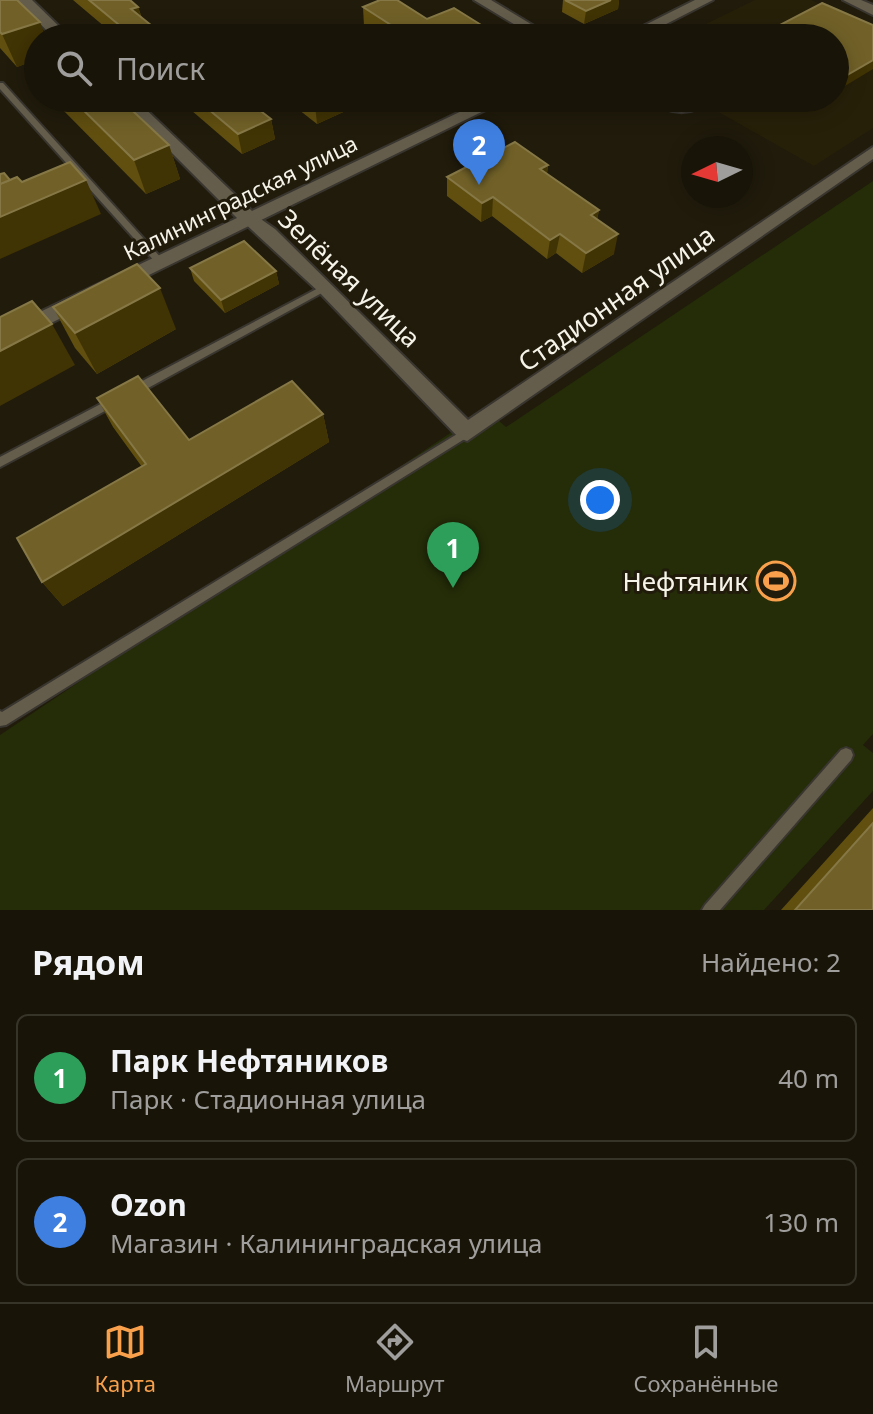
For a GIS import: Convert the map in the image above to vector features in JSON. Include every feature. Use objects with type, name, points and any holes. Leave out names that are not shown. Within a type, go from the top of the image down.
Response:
[{"type":"street","points":[[24,0],[49,24]]},
{"type":"street","points":[[481,0],[523,24]]},
{"type":"street","points":[[656,24],[706,0]]},
{"type":"street","points":[[850,0],[873,11]]},
{"type":"street","name":"Зелёная улица","points":[[139,112],[249,219],[269,233],[326,287],[467,432]]},
{"type":"street","name":"Калининградская улица","points":[[0,340],[473,112]]},
{"type":"street","name":"Стадионная улица","points":[[467,432],[873,152]]},
{"type":"lane","points":[[0,85],[24,111]]},
{"type":"lane","points":[[24,112],[160,262]]},
{"type":"lane","points":[[73,188],[88,182]]},
{"type":"lane","points":[[0,462],[326,287]]},
{"type":"lane","points":[[0,718],[467,432]]},
{"type":"lane","points":[[710,910],[846,755]]},
{"type":"shaded area","points":[[755,0],[811,0],[873,28],[873,128],[814,166],[719,112],[849,112],[849,24],[706,24]]},
{"type":"green space","points":[[873,181],[873,734],[863,745],[873,753],[873,791],[764,910],[0,910],[0,735],[486,409],[506,427]]},
{"type":"building","points":[[0,0],[17,0],[40,22],[24,24],[24,27],[2,34]]},
{"type":"building","points":[[89,0],[130,0],[138,7],[131,9],[150,24],[118,24]]},
{"type":"building","points":[[380,0],[397,0],[427,19],[454,8],[480,24],[389,24],[363,7]]},
{"type":"building","points":[[565,0],[611,0],[586,11]]},
{"type":"building","points":[[822,3],[873,25],[873,60],[849,74],[849,24],[782,24]]},
{"type":"building","points":[[85,112],[134,112],[169,145],[134,160]]},
{"type":"building","points":[[212,112],[262,112],[271,119],[238,134]]},
{"type":"building","points":[[515,142],[548,165],[540,169],[599,210],[591,215],[618,234],[586,253],[560,234],[550,240],[493,197],[482,203],[447,177]]},
{"type":"building","points":[[70,162],[86,180],[0,217],[0,184],[17,177],[22,182]]},
{"type":"building","points":[[4,173],[10,180],[0,184],[0,174]]},
{"type":"building","points":[[244,241],[276,271],[221,300],[190,268]]},
{"type":"building","points":[[137,264],[160,288],[75,333],[53,307]]},
{"type":"building","points":[[32,301],[52,324],[0,351],[0,317]]},
{"type":"building","points":[[138,376],[189,440],[292,381],[323,414],[42,582],[17,538],[146,464],[97,398]]},
{"type":"building","points":[[873,823],[873,910],[795,910]]},
{"type":"place","name":"Ozon","points":[[479,185]]},
{"type":"place","name":"Нефтяник","points":[[776,581]]},
{"type":"place","name":"Парк Нефтяников","points":[[453,588]]}]
